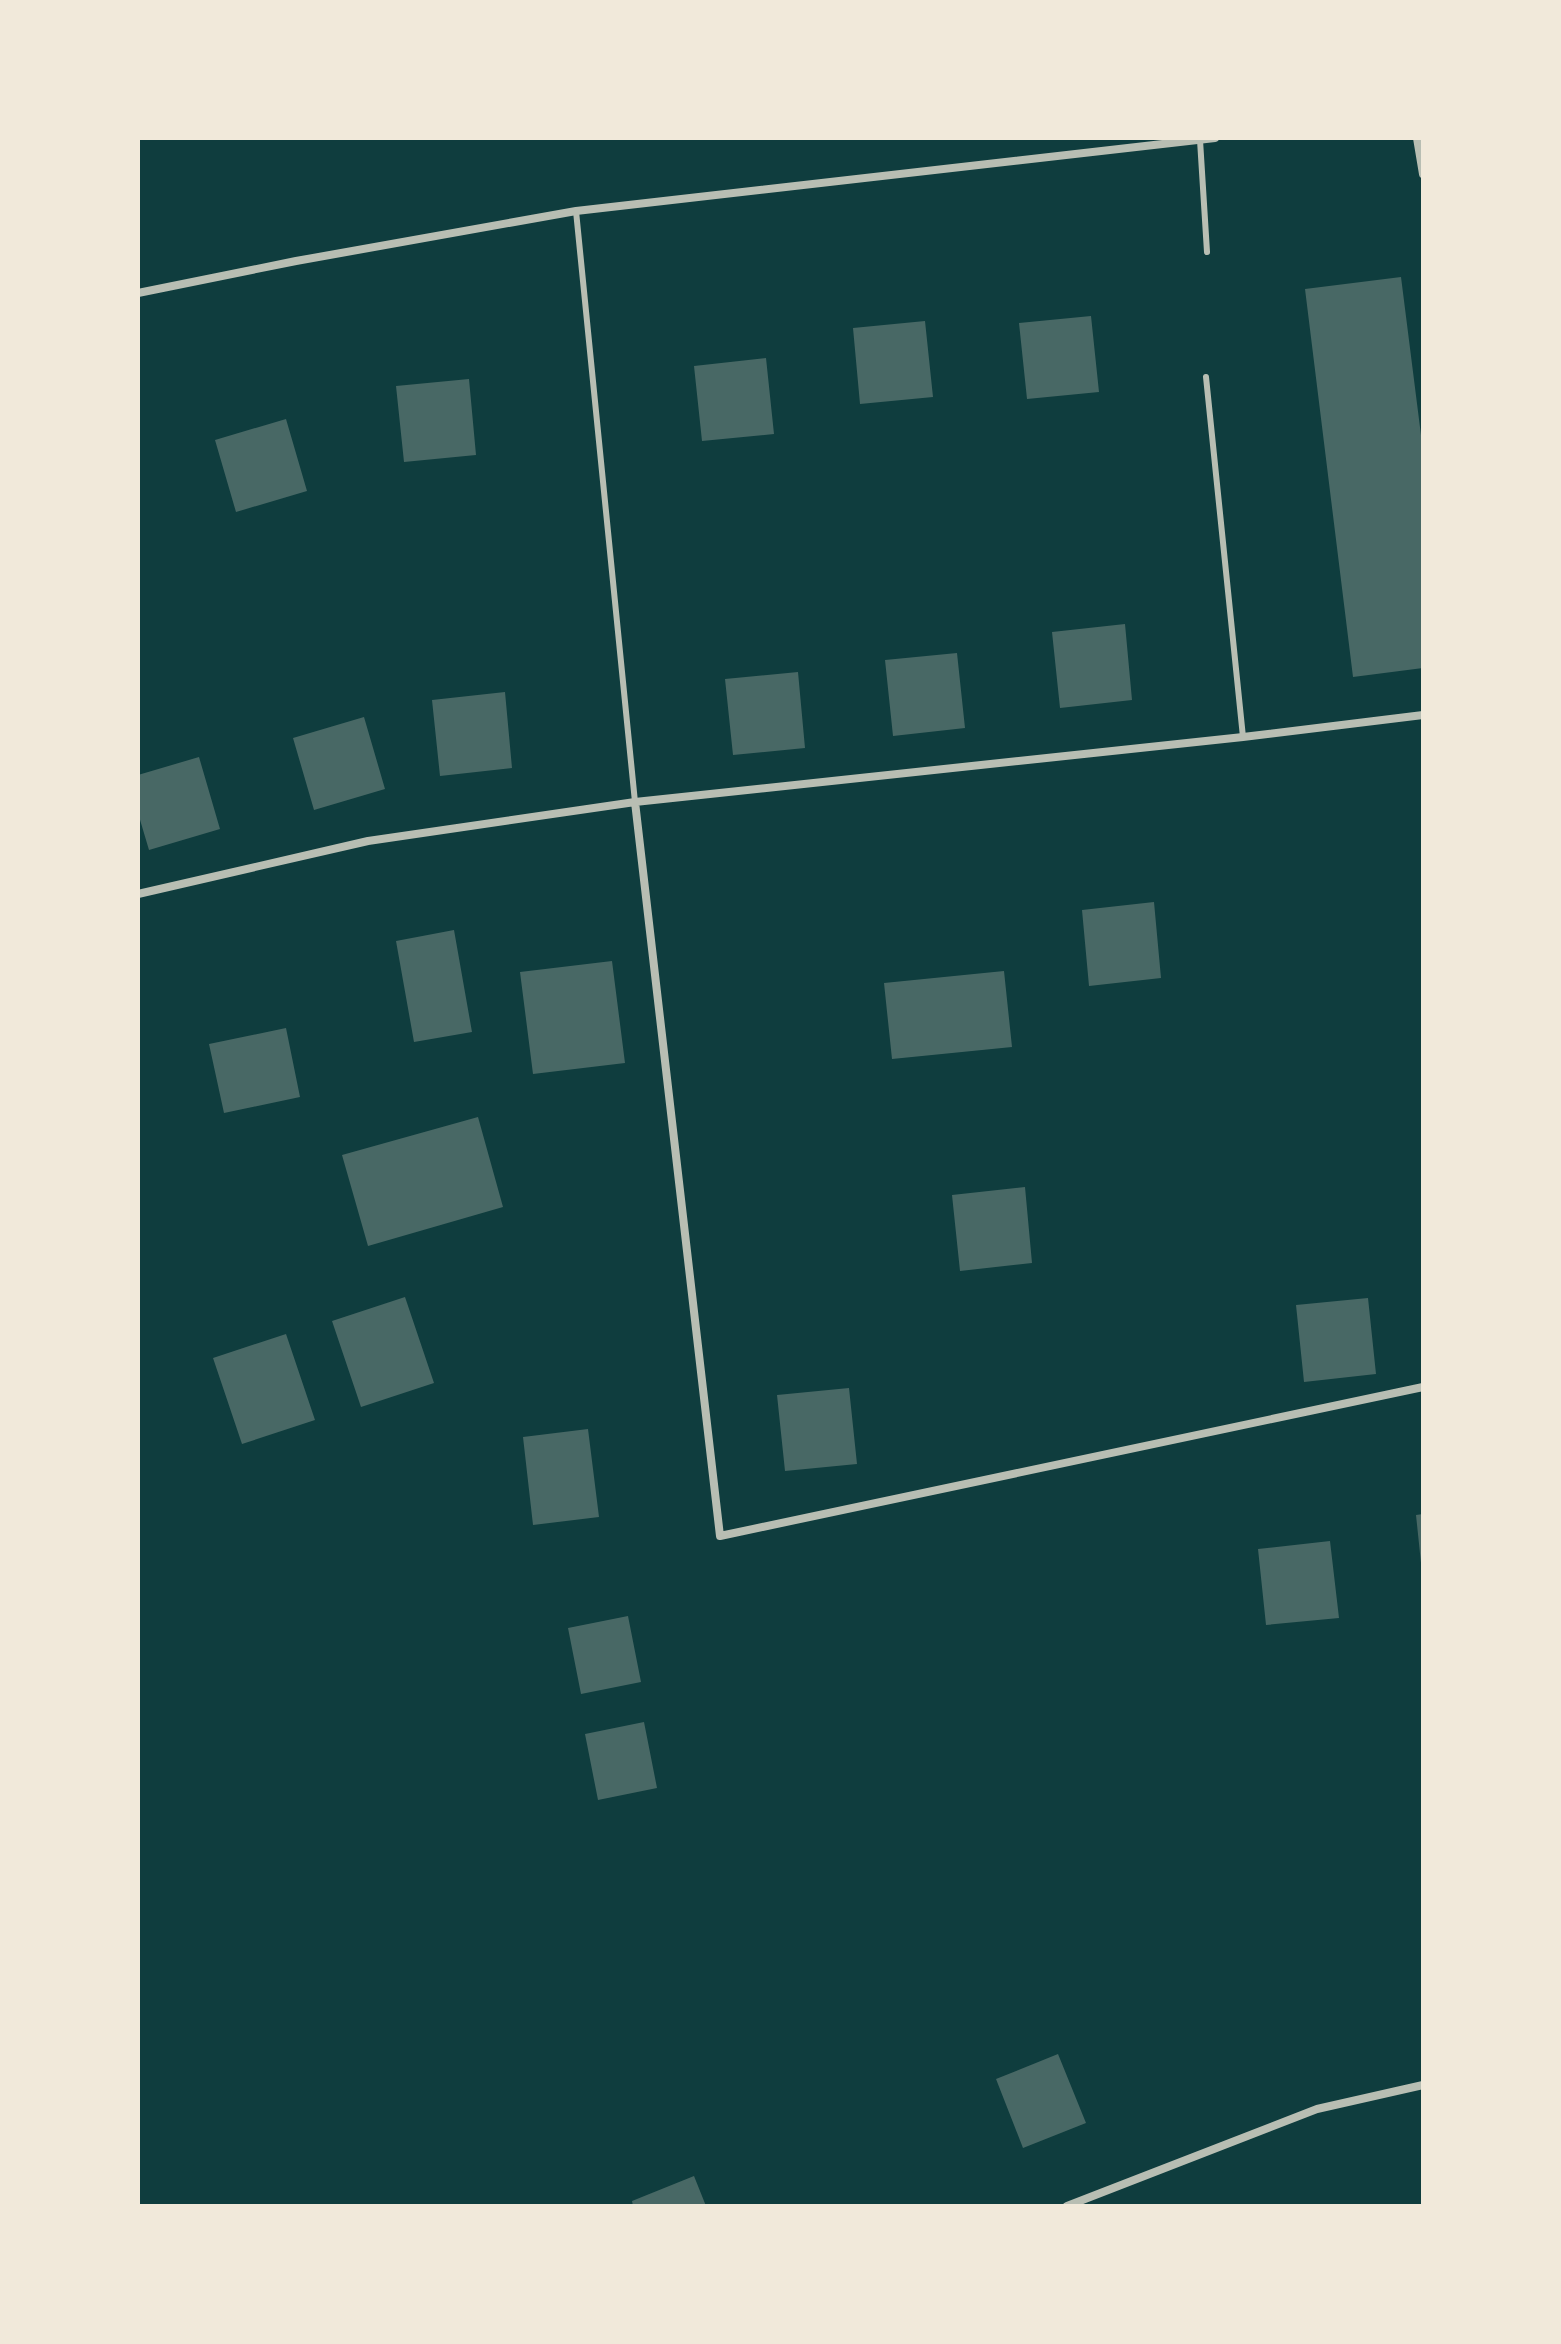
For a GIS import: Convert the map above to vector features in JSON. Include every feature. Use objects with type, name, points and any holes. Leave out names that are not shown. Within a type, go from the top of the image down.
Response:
[{"type":"street","points":[[138,293],[576,211],[1215,138]]},
{"type":"street","points":[[1417,138],[1423,174]]},
{"type":"street","points":[[138,894],[368,841],[635,802],[1423,715]]},
{"type":"street","points":[[635,802],[720,1536],[1423,1387]]},
{"type":"street","points":[[1067,2206],[1317,2109],[1423,2085]]},
{"type":"lane","points":[[1200,140],[1207,252]]},
{"type":"lane","points":[[576,211],[635,802]]},
{"type":"lane","points":[[1206,377],[1243,737]]},
{"type":"building","points":[[1401,277],[1423,451],[1423,668],[1353,677],[1305,289]]},
{"type":"building","points":[[1091,316],[1099,392],[1027,399],[1019,323]]},
{"type":"building","points":[[925,321],[933,397],[860,404],[853,328]]},
{"type":"building","points":[[766,358],[774,434],[702,441],[694,366]]},
{"type":"building","points":[[469,379],[476,455],[404,462],[396,386]]},
{"type":"building","points":[[286,419],[307,491],[236,512],[215,440]]},
{"type":"building","points":[[1125,624],[1132,700],[1060,708],[1052,632]]},
{"type":"building","points":[[957,653],[965,728],[893,736],[885,660]]},
{"type":"building","points":[[798,672],[805,748],[733,755],[725,679]]},
{"type":"building","points":[[505,692],[512,768],[440,776],[432,700]]},
{"type":"building","points":[[364,717],[385,789],[314,810],[293,738]]},
{"type":"building","points":[[199,757],[220,829],[149,850],[138,813],[138,775]]},
{"type":"building","points":[[1154,902],[1161,978],[1089,986],[1082,910]]},
{"type":"building","points":[[454,930],[472,1032],[414,1042],[396,941]]},
{"type":"building","points":[[612,961],[625,1063],[533,1074],[520,972]]},
{"type":"building","points":[[1004,971],[1012,1047],[892,1059],[884,983]]},
{"type":"building","points":[[286,1028],[300,1097],[224,1113],[209,1044]]},
{"type":"building","points":[[478,1117],[503,1207],[368,1246],[342,1155]]},
{"type":"building","points":[[1025,1187],[1032,1263],[960,1271],[952,1195]]},
{"type":"building","points":[[405,1297],[434,1383],[361,1407],[332,1321]]},
{"type":"building","points":[[1368,1298],[1376,1374],[1304,1382],[1296,1305]]},
{"type":"building","points":[[286,1334],[315,1420],[242,1444],[213,1358]]},
{"type":"building","points":[[849,1388],[857,1464],[785,1471],[777,1395]]},
{"type":"building","points":[[588,1429],[599,1517],[533,1525],[523,1437]]},
{"type":"building","points":[[1423,1514],[1423,1563],[1421,1563],[1416,1515]]},
{"type":"building","points":[[1330,1541],[1339,1618],[1266,1625],[1258,1549]]},
{"type":"building","points":[[628,1616],[641,1682],[581,1694],[568,1628]]},
{"type":"building","points":[[644,1722],[657,1788],[598,1800],[585,1734]]},
{"type":"building","points":[[1058,2054],[1086,2123],[1023,2148],[996,2079]]},
{"type":"building","points":[[694,2176],[706,2206],[633,2206],[632,2201]]}]
